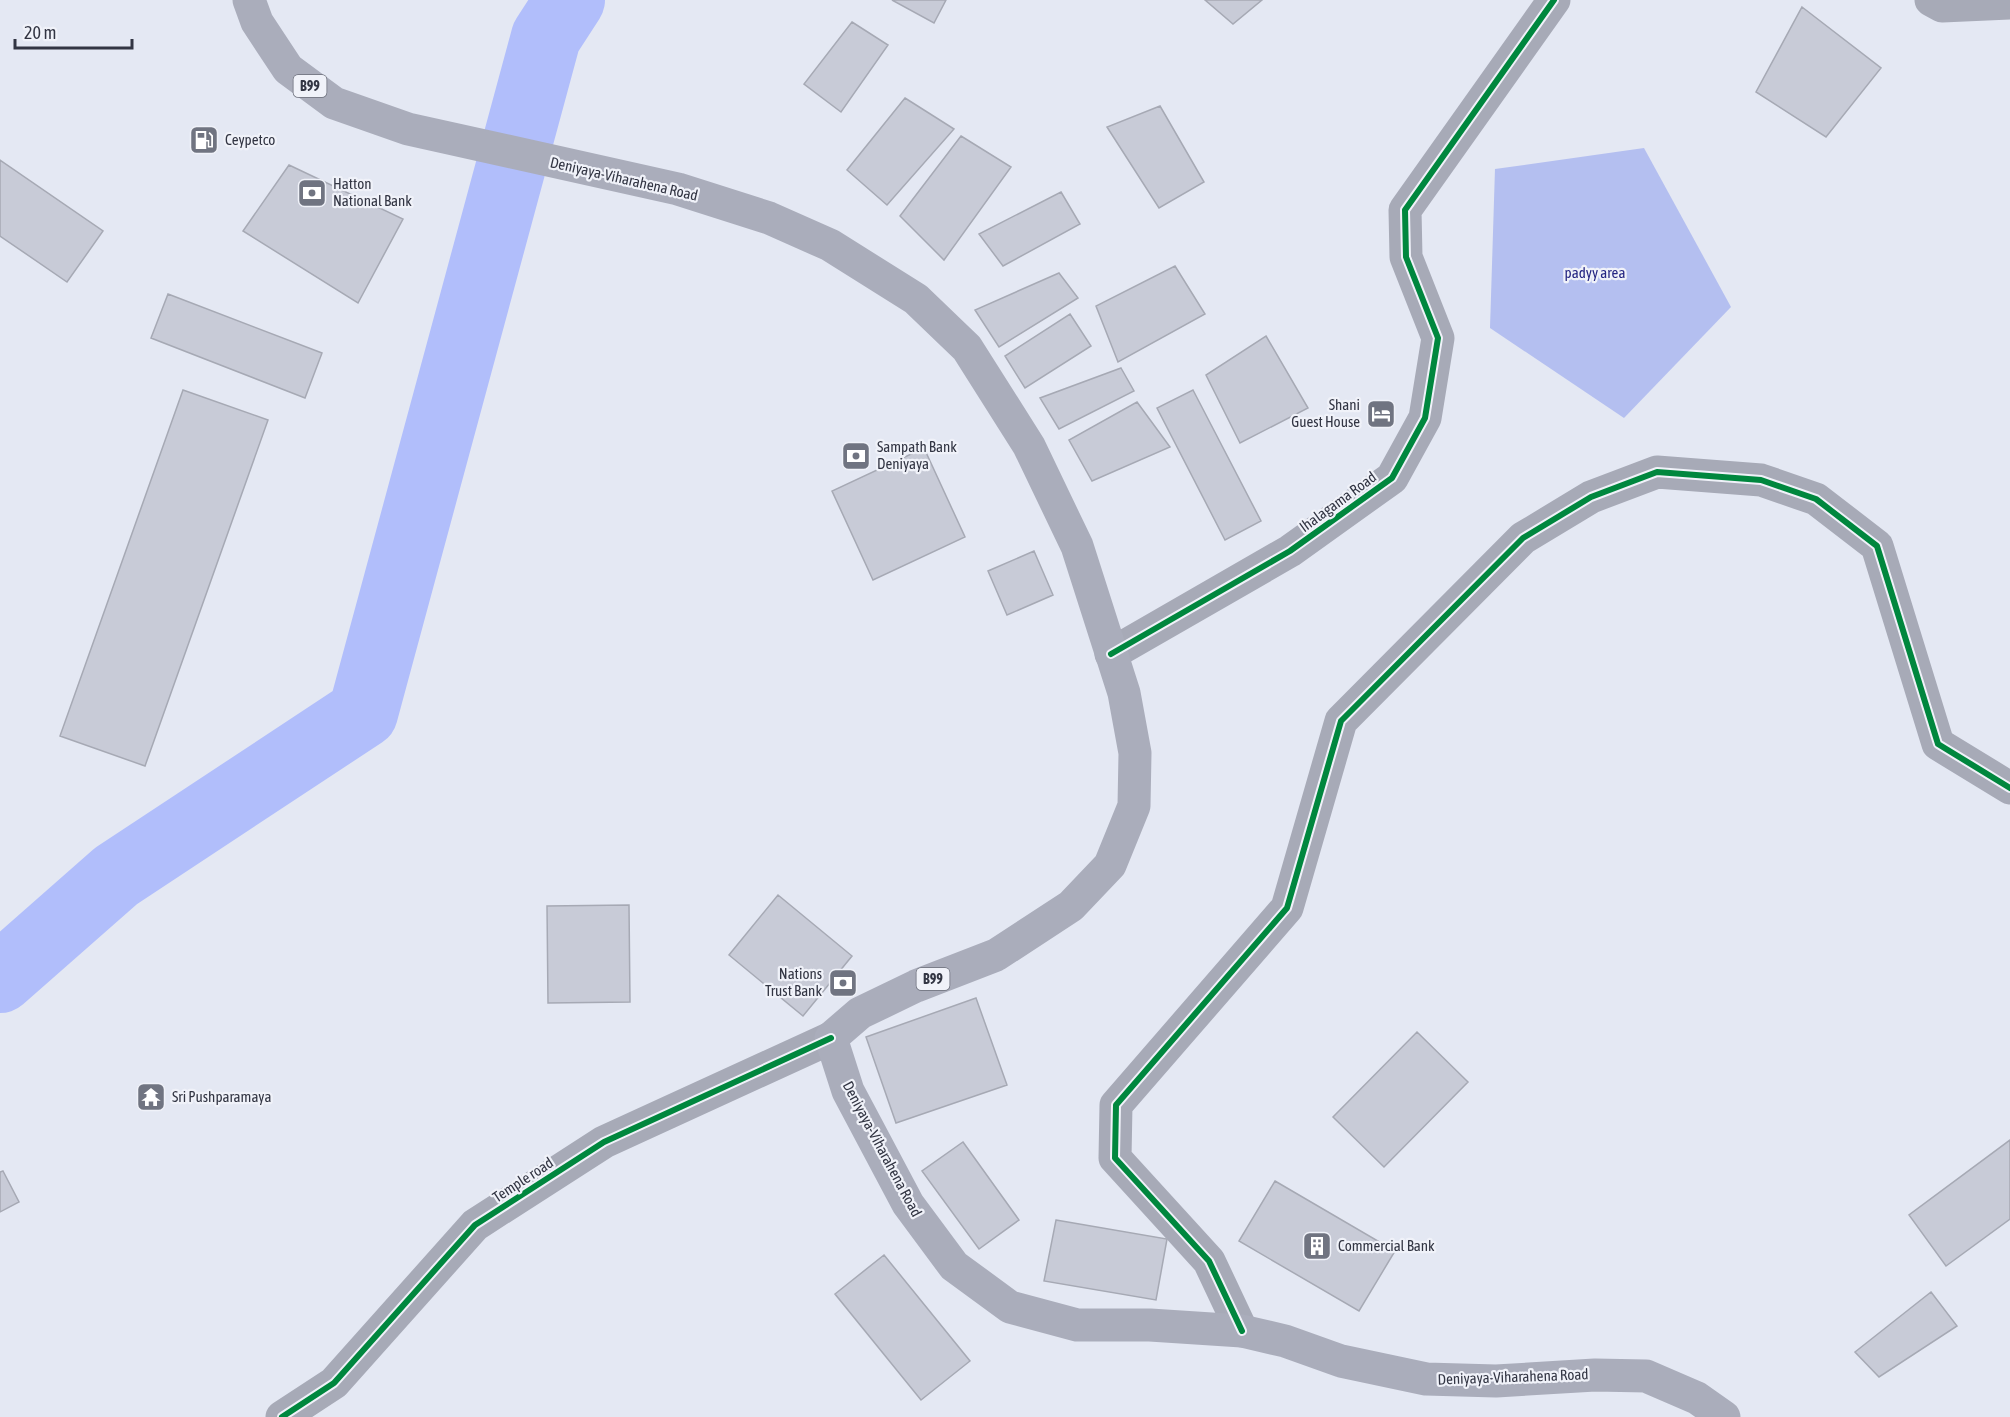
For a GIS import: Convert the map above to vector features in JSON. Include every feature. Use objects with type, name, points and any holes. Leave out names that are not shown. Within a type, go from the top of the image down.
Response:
[{"type":"main road","name":"Deniyaya-Viharahena Road","points":[[249,0],[257,22],[288,69],[334,103],[408,129],[678,189],[770,218],[830,245],[916,299],[968,348],[1029,446],[1077,546],[1124,693],[1135,753],[1134,806],[1110,865],[1071,906],[996,955],[916,986],[860,1013],[831,1038],[848,1091],[908,1204],[954,1266],[1010,1307],[1077,1325],[1150,1325],[1242,1331],[1285,1341],[1341,1361],[1426,1379],[1496,1381],[1595,1375],[1646,1376],[1697,1398],[1724,1417]]},
{"type":"street","name":"Ihalagama Road","points":[[1111,654],[1290,551],[1392,478],[1425,418],[1438,338],[1406,256],[1405,210],[1554,0]]},
{"type":"street","points":[[1931,0],[1942,6],[2010,3]]},
{"type":"street","points":[[1242,1331],[1209,1261],[1115,1158],[1116,1105],[1287,908],[1341,721],[1523,538],[1591,497],[1657,472],[1761,480],[1816,499],[1877,546],[1938,744],[2010,788]]},
{"type":"street","name":"Temple road","points":[[282,1417],[334,1383],[475,1225],[604,1142],[831,1038]]},
{"type":"green space","name":"padyy area","points":[[1644,148],[1731,307],[1624,418],[1490,328],[1495,169]]},
{"type":"building","points":[[892,0],[946,0],[934,23]]},
{"type":"building","points":[[1205,0],[1262,0],[1233,24]]},
{"type":"building","points":[[1802,7],[1881,68],[1826,137],[1756,92]]},
{"type":"building","points":[[852,22],[888,45],[841,112],[804,84]]},
{"type":"building","points":[[905,98],[954,129],[887,205],[847,170]]},
{"type":"building","points":[[1160,106],[1204,182],[1159,208],[1107,127]]},
{"type":"building","points":[[961,136],[1011,167],[944,260],[900,216]]},
{"type":"building","points":[[0,160],[103,231],[67,282],[0,236]]},
{"type":"building","points":[[289,165],[403,219],[358,303],[243,231]]},
{"type":"building","points":[[1061,192],[1080,224],[1003,266],[979,234]]},
{"type":"building","points":[[1175,266],[1205,314],[1118,362],[1096,306]]},
{"type":"building","points":[[1059,273],[1078,298],[999,347],[975,310]]},
{"type":"building","points":[[168,294],[322,353],[305,398],[151,338]]},
{"type":"building","points":[[1070,314],[1091,346],[1025,388],[1005,356]]},
{"type":"building","points":[[1266,336],[1308,408],[1240,443],[1206,375]]},
{"type":"building","points":[[1121,368],[1134,391],[1059,429],[1040,398]]},
{"type":"building","points":[[183,390],[268,420],[145,766],[60,736]]},
{"type":"building","points":[[1193,390],[1261,521],[1225,540],[1157,408]]},
{"type":"building","points":[[1137,402],[1170,447],[1092,481],[1069,440]]},
{"type":"building","points":[[924,448],[965,537],[873,580],[832,491]]},
{"type":"building","points":[[1034,551],[1053,595],[1007,615],[988,571]]},
{"type":"building","points":[[778,895],[852,956],[803,1016],[729,955]]},
{"type":"building","points":[[629,905],[630,1002],[548,1003],[547,906]]},
{"type":"building","points":[[976,998],[1007,1085],[896,1123],[866,1037]]},
{"type":"building","points":[[1417,1032],[1468,1082],[1384,1167],[1333,1117]]},
{"type":"building","points":[[2010,1140],[2010,1219],[1946,1266],[1909,1215]]},
{"type":"building","points":[[963,1142],[1019,1220],[979,1249],[922,1171]]},
{"type":"building","points":[[3,1171],[19,1202],[0,1212],[0,1172]]},
{"type":"building","name":"Commercial Bank","points":[[1275,1181],[1395,1251],[1359,1311],[1239,1241]]},
{"type":"building","points":[[1056,1220],[1167,1239],[1156,1300],[1044,1281]]},
{"type":"building","points":[[884,1255],[970,1361],[921,1400],[835,1294]]},
{"type":"building","points":[[1931,1292],[1957,1326],[1879,1377],[1855,1352]]},
{"type":"waterway","points":[[0,978],[116,876],[363,713],[546,37],[570,0]]},
{"type":"cycle path","points":[[1111,654],[1290,551],[1392,478],[1425,418],[1438,338],[1406,257],[1405,210],[1554,0]]},
{"type":"cycle path","points":[[1242,1331],[1209,1261],[1115,1158],[1116,1105],[1287,908],[1341,721],[1523,538],[1591,497],[1657,472],[1761,480],[1816,499],[1877,546],[1938,744],[2010,788]]},
{"type":"cycle path","points":[[282,1417],[334,1383],[475,1225],[604,1142],[831,1038]]},
{"type":"place","name":"Ceypetco","points":[[204,140]]},
{"type":"place","name":"Hatton National Bank","points":[[312,193]]},
{"type":"place","name":"Shani Guest House","points":[[1381,414]]},
{"type":"place","name":"Sampath Bank Deniyaya","points":[[856,456]]},
{"type":"place","name":"Nations Trust Bank","points":[[843,983]]},
{"type":"place","name":"Sri Pushparamaya","points":[[151,1097]]},
{"type":"place","name":"Commercial Bank","points":[[1317,1246]]}]
